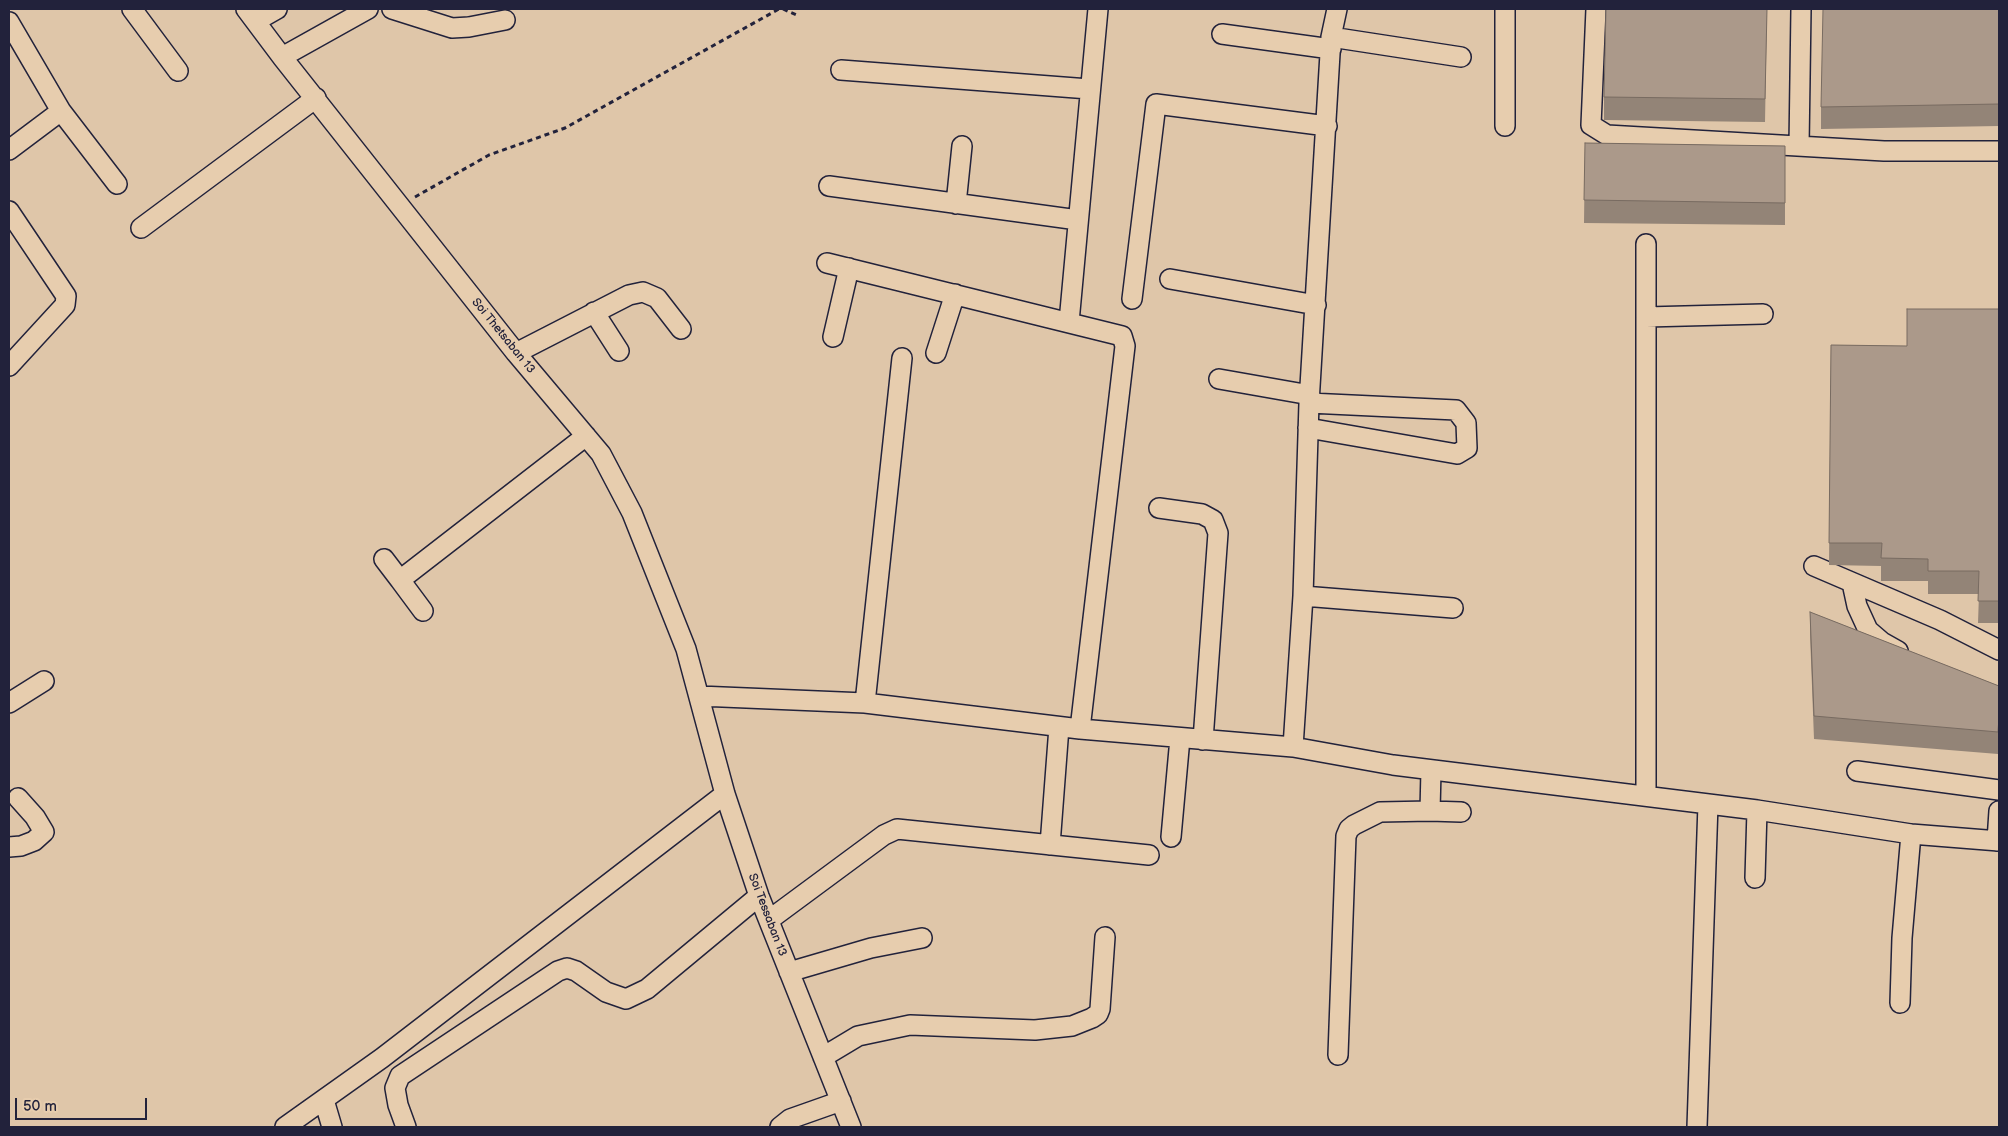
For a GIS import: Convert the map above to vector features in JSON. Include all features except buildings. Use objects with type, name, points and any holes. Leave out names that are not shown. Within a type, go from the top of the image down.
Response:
[{"type":"street","points":[[132,9],[178,72]]},
{"type":"street","points":[[251,15],[276,9]]},
{"type":"street","points":[[282,57],[368,9]]},
{"type":"street","points":[[392,9],[452,28],[469,27],[505,20]]},
{"type":"street","points":[[1069,322],[1089,89],[1098,9]]},
{"type":"street","points":[[1293,747],[1303,596],[1308,428],[1331,43],[1336,9]]},
{"type":"street","points":[[1505,9],[1505,126]]},
{"type":"street","points":[[1596,9],[1591,125],[1607,135],[1884,151],[1999,151]]},
{"type":"street","points":[[1799,146],[1801,9]]},
{"type":"street","name":"Soi Thetsaban 13","points":[[251,15],[282,57],[516,353],[601,454],[632,513],[686,649],[699,696]]},
{"type":"street","points":[[9,22],[61,111],[117,184]]},
{"type":"street","points":[[1222,34],[1462,57]]},
{"type":"street","points":[[841,70],[1089,89]]},
{"type":"street","points":[[141,228],[316,98]]},
{"type":"street","points":[[1132,299],[1156,104],[1327,126]]},
{"type":"street","points":[[9,150],[61,111]]},
{"type":"street","points":[[956,204],[962,146]]},
{"type":"street","points":[[829,186],[1078,220]]},
{"type":"street","points":[[9,211],[66,296],[65,305],[9,366]]},
{"type":"street","points":[[1646,244],[1646,796]]},
{"type":"street","points":[[827,262],[1122,336],[1125,346],[1080,729]]},
{"type":"street","points":[[833,336],[849,268]]},
{"type":"street","points":[[1170,279],[1316,305]]},
{"type":"street","points":[[516,353],[629,295],[642,292],[657,298],[681,329]]},
{"type":"street","points":[[936,353],[955,294]]},
{"type":"street","points":[[594,312],[619,351]]},
{"type":"street","points":[[1646,317],[1763,314]]},
{"type":"street","points":[[865,703],[902,358]]},
{"type":"street","points":[[1220,379],[1310,399],[1456,410],[1466,423],[1466,448],[1457,454],[1308,428]]},
{"type":"street","points":[[400,580],[586,436]]},
{"type":"street","points":[[1159,508],[1202,514],[1213,520],[1218,533],[1203,740]]},
{"type":"street","points":[[384,559],[423,611]]},
{"type":"street","points":[[1814,566],[1940,620],[1999,650]]},
{"type":"street","points":[[1852,583],[1857,606],[1868,630],[1882,642],[1911,658]]},
{"type":"street","points":[[1303,596],[1453,608]]},
{"type":"street","points":[[9,703],[44,681]]},
{"type":"street","points":[[699,696],[865,703],[1080,729],[1293,747],[1393,765],[1757,810],[1912,834],[1998,841],[1999,811]]},
{"type":"street","name":"Soi Tessaban 13","points":[[699,696],[725,794],[759,896],[851,1127]]},
{"type":"street","points":[[1050,845],[1059,726]]},
{"type":"street","points":[[1171,837],[1180,738]]},
{"type":"street","points":[[1430,811],[1431,770]]},
{"type":"street","points":[[1856,771],[1999,790]]},
{"type":"street","points":[[291,1125],[382,1058],[725,794]]},
{"type":"street","points":[[9,848],[21,846],[34,840],[44,832],[35,817],[18,798]]},
{"type":"street","points":[[1696,1127],[1708,804]]},
{"type":"street","points":[[1755,878],[1757,810]]},
{"type":"street","points":[[1338,1055],[1346,836],[1349,829],[1380,812],[1462,812]]},
{"type":"street","points":[[769,920],[884,835],[897,829],[1148,855]]},
{"type":"street","points":[[1900,1003],[1902,938],[1912,834]]},
{"type":"street","points":[[406,1127],[398,1105],[395,1088],[400,1076],[558,971],[567,968],[576,971],[606,992],[626,999],[646,989],[759,896]]},
{"type":"street","points":[[823,1057],[858,1036],[910,1026],[1035,1030],[1072,1026],[1092,1018],[1098,1014],[1100,1009],[1105,937]]},
{"type":"street","points":[[789,972],[871,948],[922,938]]},
{"type":"street","points":[[324,1100],[332,1127]]},
{"type":"street","points":[[780,1127],[790,1119],[841,1101]]},
{"type":"path","points":[[400,206],[488,155],[565,128],[781,9],[799,16]]}]
